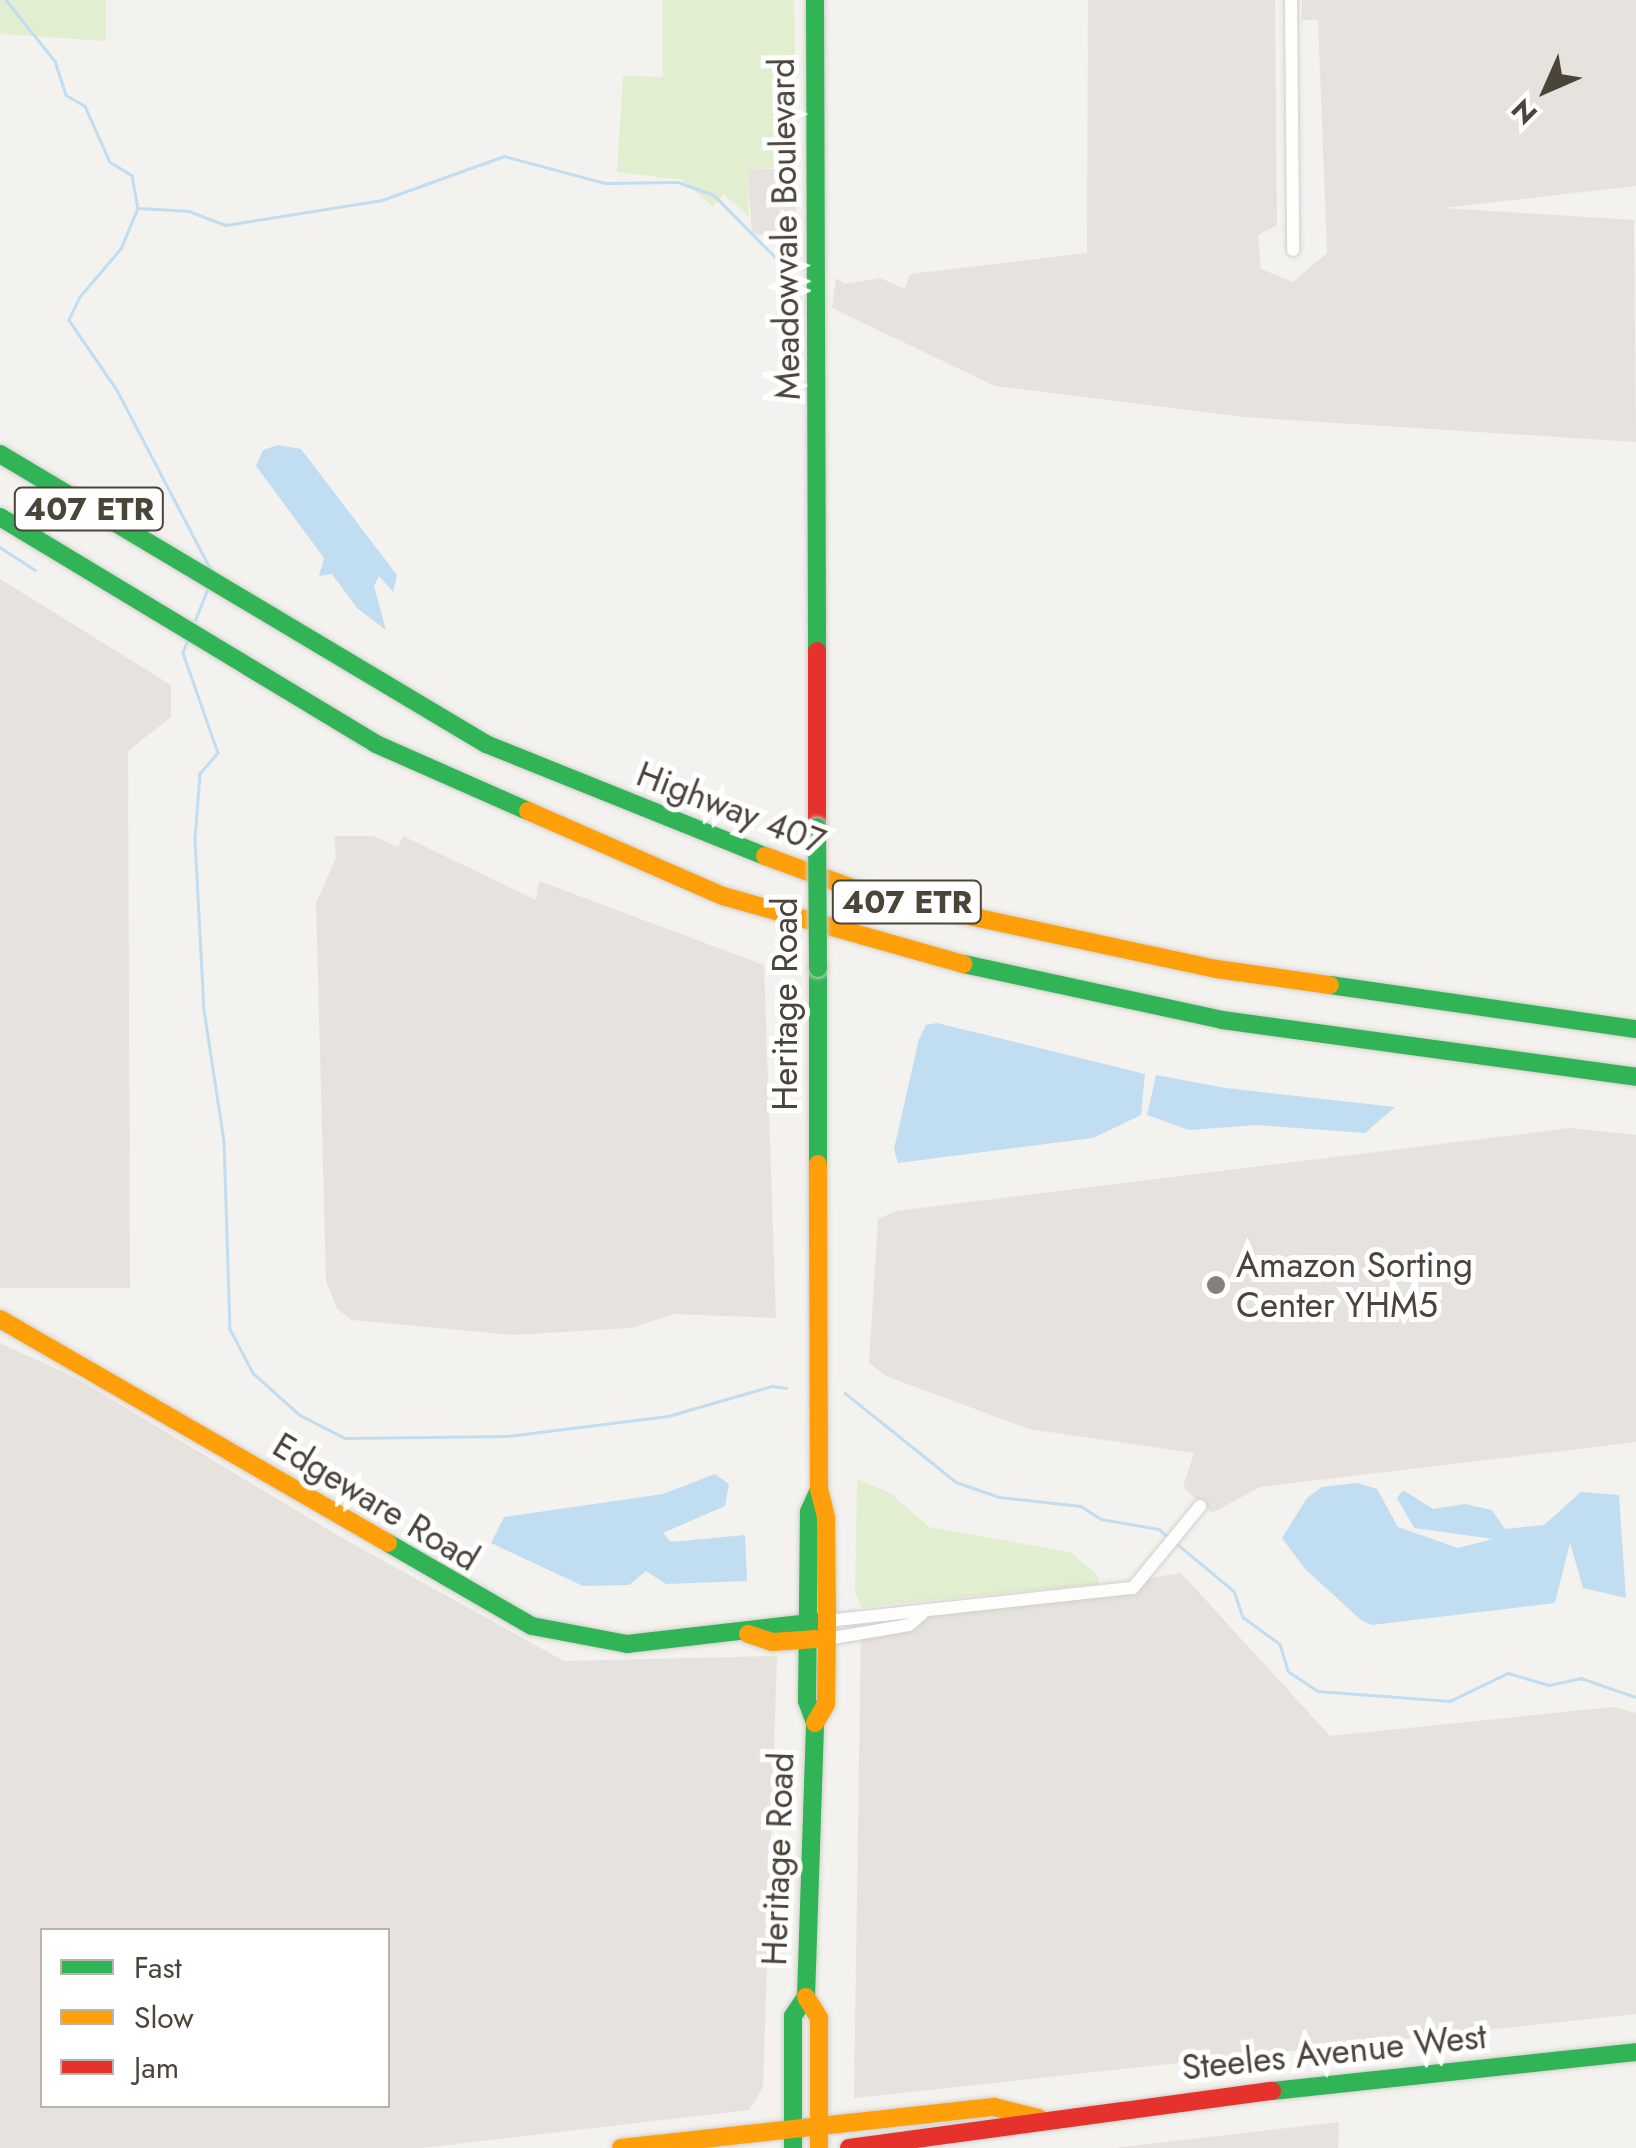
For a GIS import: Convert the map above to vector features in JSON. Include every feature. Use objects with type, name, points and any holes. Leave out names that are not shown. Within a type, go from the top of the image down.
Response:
[{"type":"main road","name":"Meadowvale Boulevard","points":[[815,0],[819,458]]},
{"type":"main road","name":"Highway 407","points":[[0,454],[234,600],[486,744],[644,812],[871,895],[1217,969],[1636,1029]]},
{"type":"main road","name":"Heritage Road","points":[[815,1723],[826,1704],[827,1630],[826,1517],[819,1490],[819,458]]},
{"type":"main road","name":"407 ETR","points":[[0,517],[229,659],[376,744],[526,813],[723,896],[912,953],[1222,1020],[1636,1078]]},
{"type":"main road","name":"Edgeware Road","points":[[0,1318],[532,1626],[627,1644],[748,1634],[772,1642],[808,1631],[827,1630]]},
{"type":"main road","name":"Heritage Road","points":[[793,2139],[793,2016],[806,1998],[815,1723],[806,1701],[810,1512],[819,1490]]},
{"type":"main road","name":"Heritage Road","points":[[806,1998],[819,2018],[819,2148]]},
{"type":"main road","name":"Steeles Avenue West","points":[[849,2148],[1003,2132],[1039,2118],[1636,2052]]},
{"type":"main road","name":"Steeles Avenue West","points":[[621,2148],[793,2139],[818,2126],[994,2107],[1039,2118]]},
{"type":"street","points":[[1291,0],[1293,250]]},
{"type":"street","name":"Edgeware Road","points":[[827,1630],[909,1624],[921,1615],[1133,1588],[1200,1506]]},
{"type":"shaded area","points":[[1088,0],[1275,0],[1277,225],[1258,235],[1261,269],[1293,282],[1327,253],[1318,20],[1302,20],[1302,0],[1636,0],[1636,186],[1444,208],[1634,220],[1636,442],[1244,417],[995,386],[832,308],[836,278],[845,284],[880,278],[905,289],[910,274],[1087,253]]},
{"type":"shaded area","points":[[747,168],[796,170],[796,238],[752,234]]},
{"type":"shaded area","points":[[0,579],[171,685],[171,717],[128,751],[130,1288],[0,1288]]},
{"type":"shaded area","points":[[334,836],[373,836],[398,847],[403,836],[536,900],[539,881],[764,965],[776,1318],[674,1314],[631,1328],[512,1335],[352,1320],[337,1309],[326,1281],[316,903],[336,858]]},
{"type":"shaded area","points":[[1570,1128],[1636,1135],[1636,1442],[1260,1487],[1212,1513],[1183,1487],[1194,1453],[1029,1429],[886,1376],[869,1363],[878,1219],[896,1211]]},
{"type":"shaded area","points":[[0,1343],[76,1378],[339,1536],[564,1661],[777,1656],[763,2088],[749,2110],[421,2148],[0,2148]]},
{"type":"shaded area","points":[[190,1456],[190,1475],[207,1483],[208,1492],[223,1491],[224,1510],[132,1510],[132,1457]]},
{"type":"shaded area","points":[[303,1566],[321,1566],[321,1850],[303,1850]]},
{"type":"shaded area","points":[[1181,1573],[1330,1736],[1613,1707],[1636,1713],[1636,2014],[854,2098],[861,1626]]},
{"type":"shaded area","points":[[1167,1658],[1185,1764],[1202,1775],[1252,1768],[1258,1828],[897,1864],[901,1698],[1146,1670],[1146,1662]]},
{"type":"shaded area","points":[[1339,2122],[1338,2148],[1114,2148]]},
{"type":"shaded area","points":[[229,2141],[230,2148],[0,2148],[0,2143]]},
{"type":"green space","points":[[0,0],[106,0],[106,41],[0,34]]},
{"type":"green space","points":[[663,0],[794,0],[797,167],[747,168],[749,217],[724,194],[713,207],[683,180],[617,172],[623,76],[663,77]]},
{"type":"green space","points":[[857,1479],[890,1493],[929,1527],[1070,1552],[1097,1574],[1099,1584],[862,1607],[855,1593]]},
{"type":"water","points":[[278,445],[301,449],[397,575],[393,592],[379,576],[374,586],[386,630],[357,608],[332,574],[319,576],[324,558],[256,466],[263,450]]},
{"type":"water","points":[[937,1023],[1145,1074],[1141,1115],[1093,1138],[898,1163],[894,1149],[919,1039],[926,1025]]},
{"type":"water","points":[[1156,1075],[1226,1088],[1395,1107],[1365,1133],[1258,1125],[1189,1130],[1147,1115]]},
{"type":"water","points":[[715,1474],[729,1484],[725,1506],[663,1533],[671,1542],[745,1535],[747,1581],[666,1584],[646,1571],[629,1585],[583,1586],[491,1543],[504,1517],[663,1494]]},
{"type":"water","points":[[1357,1483],[1377,1489],[1398,1527],[1458,1548],[1493,1539],[1414,1528],[1397,1498],[1403,1490],[1433,1509],[1465,1504],[1492,1510],[1505,1529],[1544,1525],[1581,1492],[1619,1495],[1626,1598],[1583,1588],[1570,1543],[1555,1603],[1372,1625],[1361,1620],[1305,1569],[1282,1538],[1307,1498],[1322,1487]]},
{"type":"waterway","points":[[6,0],[55,61],[66,95],[85,106],[110,162],[132,175],[138,208],[121,249],[80,297],[69,320],[117,390],[213,574]]},
{"type":"waterway","points":[[140,208],[189,211],[226,225],[382,200],[504,156],[605,183],[678,182],[714,195],[788,270]]},
{"type":"waterway","points":[[0,547],[35,570]]},
{"type":"waterway","points":[[195,620],[207,590]]},
{"type":"waterway","points":[[187,642],[183,653],[218,753],[200,774],[195,839],[204,1010],[224,1140],[230,1329],[253,1373],[300,1415],[345,1438],[507,1436],[668,1416],[772,1386],[786,1388]]},
{"type":"waterway","points":[[845,1393],[956,1482],[999,1497],[1081,1506],[1101,1519],[1159,1529],[1169,1538]]},
{"type":"waterway","points":[[1176,1543],[1234,1591],[1243,1617],[1280,1644],[1288,1671],[1318,1691],[1450,1701],[1508,1673],[1549,1685],[1581,1678],[1636,1697]]},
{"type":"traffic: fast","points":[[815,0],[817,651]]},
{"type":"traffic: fast","points":[[0,454],[486,744],[765,856]]},
{"type":"traffic: fast","points":[[0,517],[376,744],[528,811]]},
{"type":"traffic: fast","points":[[817,827],[818,968]]},
{"type":"traffic: fast","points":[[964,964],[1222,1020],[1636,1077]]},
{"type":"traffic: fast","points":[[818,968],[818,1164]]},
{"type":"traffic: fast","points":[[1330,985],[1636,1029]]},
{"type":"traffic: fast","points":[[793,2148],[793,2016],[806,1997],[815,1723],[807,1701],[809,1512],[819,1490]]},
{"type":"traffic: fast","points":[[388,1543],[532,1626],[627,1644],[827,1621]]},
{"type":"traffic: fast","points":[[1272,2091],[1636,2052]]},
{"type":"traffic: slow","points":[[528,811],[723,896],[964,964]]},
{"type":"traffic: slow","points":[[765,856],[871,895],[1217,969],[1330,985]]},
{"type":"traffic: slow","points":[[815,1723],[826,1704],[827,1621],[826,1517],[819,1489],[818,1164]]},
{"type":"traffic: slow","points":[[0,1319],[388,1543]]},
{"type":"traffic: slow","points":[[748,1634],[772,1642],[816,1639]]},
{"type":"traffic: slow","points":[[806,1997],[819,2018],[819,2148]]},
{"type":"traffic: slow","points":[[621,2148],[994,2107],[1039,2118]]},
{"type":"traffic: jam","points":[[817,651],[817,827]]},
{"type":"traffic: jam","points":[[849,2148],[1272,2091]]},
{"type":"place","name":"Amazon Sorting Center YHM5","points":[[1216,1285]]}]
